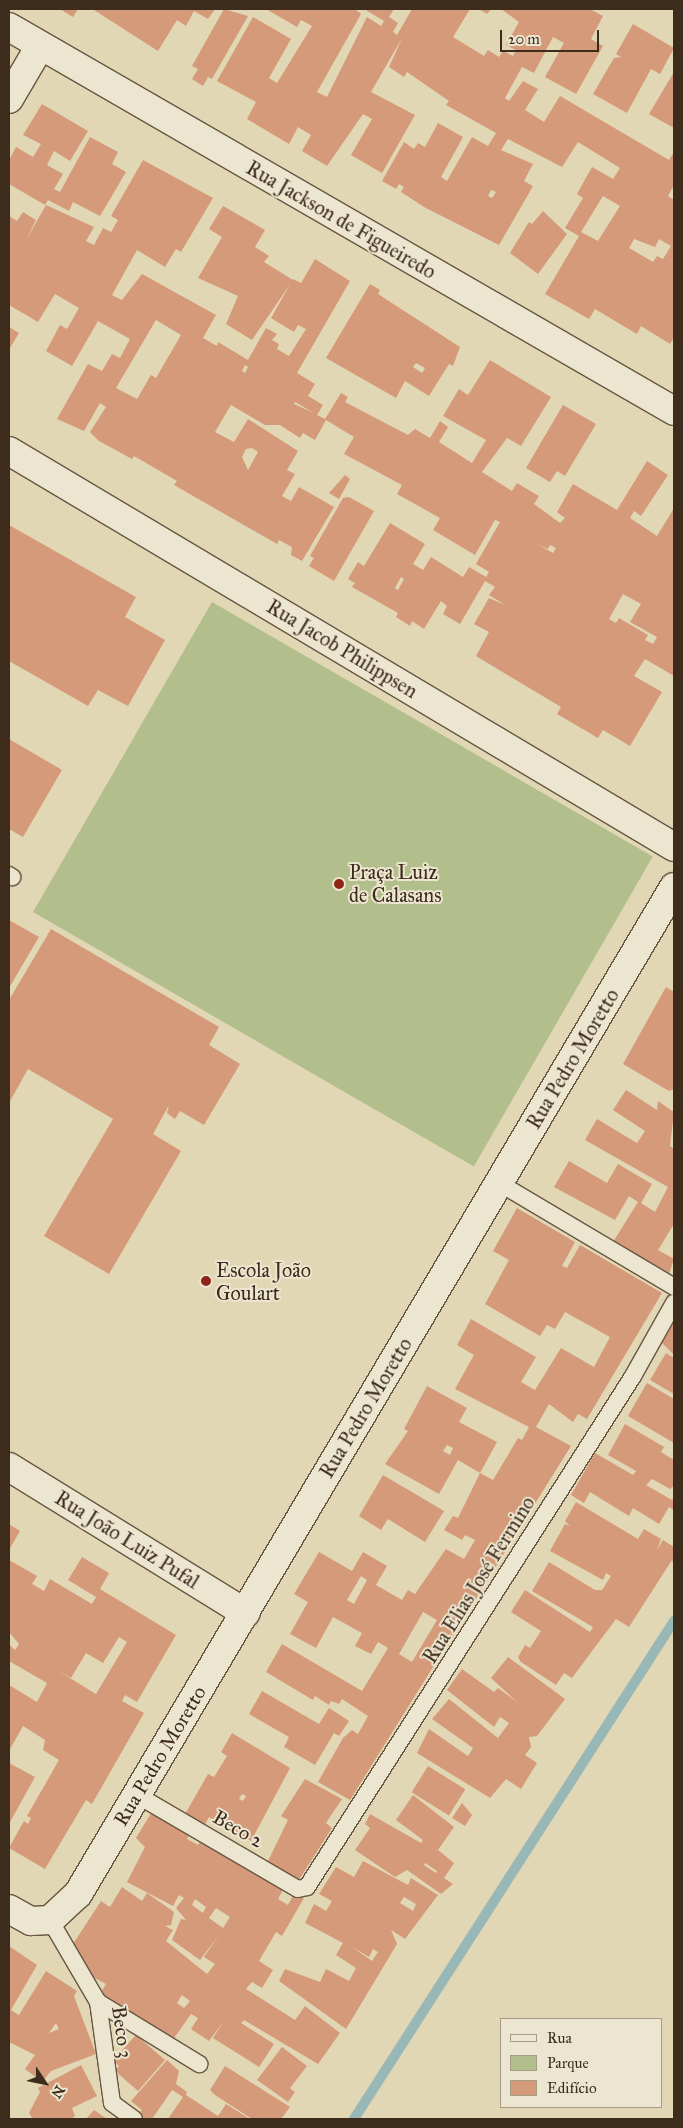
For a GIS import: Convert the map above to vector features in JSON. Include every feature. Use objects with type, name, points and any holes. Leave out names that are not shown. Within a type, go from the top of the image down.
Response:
[{"type":"street","name":"Rua Jackson de Figueiredo","points":[[9,27],[674,411]]},
{"type":"street","points":[[9,100],[40,46]]},
{"type":"street","name":"Rua Jacob Philippsen","points":[[9,451],[674,847]]},
{"type":"street","name":"Rua Pedro Moretto","points":[[50,1920],[78,1894],[674,887]]},
{"type":"street","name":"Rua João Luiz Pufal","points":[[9,1467],[245,1613]]},
{"type":"street","points":[[9,1909],[32,1921],[50,1920]]},
{"type":"lane","points":[[499,1183],[674,1287]]},
{"type":"lane","name":"Rua Elias José Fermino","points":[[315,1877],[633,1376],[674,1303]]},
{"type":"lane","name":"Beco 2","points":[[137,1795],[298,1889],[307,1887],[315,1877]]},
{"type":"lane","name":"Beco 3","points":[[50,1920],[98,2002],[110,2098],[134,2119]]},
{"type":"lane","points":[[98,2002],[199,2064]]},
{"type":"green space","name":"Praça Luiz de Calasans","points":[[212,602],[653,856],[474,1167],[33,912]]},
{"type":"building","points":[[60,9],[78,9],[73,17]]},
{"type":"building","points":[[215,9],[208,19],[194,11],[186,26],[177,20],[158,51],[94,10]]},
{"type":"building","points":[[224,9],[248,16],[212,79],[208,77],[203,86],[192,79],[198,69],[192,66]]},
{"type":"building","points":[[266,9],[355,9],[361,14],[317,92],[327,97],[367,17],[381,26],[384,21],[364,9],[394,9],[389,17],[398,23],[393,32],[397,35],[412,9],[470,9],[453,37],[484,56],[488,50],[499,57],[503,51],[513,56],[516,50],[506,45],[519,22],[501,9],[590,9],[603,16],[591,39],[603,46],[576,94],[545,77],[564,43],[553,37],[534,73],[522,67],[505,98],[509,101],[523,81],[538,89],[525,110],[544,122],[560,96],[669,160],[674,152],[674,185],[668,196],[674,200],[674,337],[670,344],[641,326],[637,334],[595,309],[589,319],[545,294],[579,236],[565,228],[583,198],[577,194],[592,167],[613,179],[620,168],[578,142],[562,167],[508,139],[501,150],[533,164],[524,181],[533,186],[499,245],[424,207],[401,192],[404,187],[399,184],[396,189],[382,181],[404,142],[414,149],[418,143],[425,147],[438,123],[463,137],[441,177],[447,181],[472,137],[488,146],[496,133],[446,105],[449,101],[407,72],[404,77],[389,67],[402,38],[371,92],[415,115],[382,173],[351,155],[372,119],[363,114],[327,166],[302,151],[311,135],[298,127],[289,144],[247,119],[256,102],[217,81],[253,17],[291,39],[269,78],[277,83],[312,26],[301,20],[297,27]],"holes":[[[491,190],[496,192],[492,198],[488,196]],[[603,196],[620,206],[598,241],[581,232]],[[634,239],[655,247],[659,239],[671,246],[663,259],[657,256],[653,262],[629,248]]]},
{"type":"building","points":[[479,9],[491,9],[487,14]]},
{"type":"building","points":[[633,24],[674,48],[660,74],[651,69],[627,113],[593,94],[614,58],[621,57],[616,54]]},
{"type":"building","points":[[674,72],[674,128],[649,114]]},
{"type":"building","points":[[42,104],[88,131],[70,161],[54,151],[47,165],[63,174],[54,189],[60,192],[90,137],[118,152],[112,164],[126,172],[100,216],[73,202],[69,211],[48,200],[45,205],[9,184],[9,160],[16,147],[33,157],[41,144],[23,135]]},
{"type":"building","points":[[143,160],[213,198],[181,252],[176,249],[165,267],[137,250],[112,295],[122,300],[142,274],[216,315],[203,338],[217,346],[218,342],[248,360],[266,328],[277,334],[272,340],[279,344],[277,349],[289,356],[306,329],[298,325],[294,332],[271,318],[293,279],[301,283],[315,259],[350,281],[297,373],[315,384],[308,396],[323,405],[317,415],[325,419],[341,393],[348,397],[345,402],[408,435],[415,429],[430,438],[440,421],[448,427],[439,442],[472,463],[486,440],[443,416],[459,389],[468,395],[490,360],[551,397],[521,446],[507,438],[482,472],[512,491],[517,483],[539,496],[534,504],[560,523],[565,518],[557,512],[573,484],[617,510],[647,461],[668,475],[641,516],[634,511],[630,518],[657,536],[674,508],[674,676],[645,659],[634,676],[662,692],[630,746],[603,730],[598,738],[557,714],[561,707],[476,656],[489,632],[474,624],[489,598],[505,605],[489,595],[495,587],[485,581],[460,624],[443,614],[447,606],[441,601],[424,629],[412,621],[410,626],[396,617],[398,613],[352,587],[355,583],[348,579],[358,562],[364,566],[390,523],[425,544],[413,564],[423,570],[431,557],[463,577],[469,567],[486,577],[489,572],[476,564],[500,522],[495,520],[475,555],[433,530],[440,518],[397,494],[402,485],[344,454],[354,437],[326,420],[315,440],[303,433],[300,438],[280,425],[265,425],[231,405],[215,432],[234,442],[248,419],[298,451],[287,470],[295,474],[282,496],[291,501],[299,487],[334,507],[302,561],[291,555],[292,547],[279,540],[277,544],[174,485],[177,481],[134,456],[132,459],[99,441],[90,432],[106,407],[100,403],[84,431],[57,419],[88,364],[102,371],[112,354],[120,358],[130,339],[98,321],[72,366],[46,351],[60,325],[67,329],[79,308],[55,294],[38,322],[9,305],[9,216],[17,221],[23,212],[36,220],[25,242],[46,205],[94,227],[86,241],[94,245],[103,228],[111,232],[118,220],[111,216]],"holes":[[[156,320],[181,335],[156,378],[151,375],[137,399],[116,388]],[[245,365],[248,367],[245,373],[242,371]],[[295,402],[314,413],[294,404]],[[252,448],[258,452],[248,470],[242,457],[246,449]],[[537,544],[548,549],[550,545],[556,548],[553,553]],[[401,577],[404,579],[398,590],[395,588]],[[623,594],[641,604],[630,622],[657,637],[653,644],[645,640],[648,635],[619,618],[616,623],[609,619]]]},
{"type":"building","points":[[223,206],[265,230],[255,247],[269,256],[264,262],[293,280],[252,340],[226,324],[238,296],[198,278],[222,237],[209,229]]},
{"type":"building","points":[[543,211],[567,234],[538,274],[510,253],[529,222],[532,224]]},
{"type":"building","points":[[370,284],[380,290],[378,294],[460,347],[453,366],[449,364],[429,396],[405,381],[396,398],[326,358]],"holes":[[[416,363],[425,368],[422,373],[413,367]]]},
{"type":"building","points":[[9,327],[19,333],[10,348],[9,348]]},
{"type":"building","points":[[563,405],[596,424],[565,476],[557,471],[550,482],[526,468]]},
{"type":"building","points":[[345,475],[350,479],[339,499],[329,493]]},
{"type":"building","points":[[349,497],[374,511],[334,581],[309,566],[314,558],[310,556],[343,498]]},
{"type":"building","points":[[9,525],[136,597],[125,617],[165,640],[128,706],[98,690],[88,706],[9,661]]},
{"type":"building","points":[[9,739],[62,770],[23,837],[9,829]]},
{"type":"building","points":[[9,920],[39,937],[9,988]]},
{"type":"building","points":[[51,929],[219,1027],[209,1045],[240,1064],[204,1125],[180,1111],[175,1119],[167,1113],[169,1105],[153,1134],[181,1151],[109,1274],[44,1236],[113,1119],[28,1069],[9,1103],[9,1000]]},
{"type":"building","points":[[666,987],[674,992],[674,1089],[669,1091],[623,1064]]},
{"type":"building","points":[[626,1090],[657,1110],[658,1101],[674,1112],[670,1146],[674,1149],[674,1224],[658,1250],[674,1259],[669,1274],[613,1242],[638,1202],[629,1196],[615,1220],[554,1187],[569,1161],[607,1183],[618,1164],[652,1184],[641,1203],[655,1212],[668,1187],[585,1140],[597,1119],[637,1143],[645,1131],[613,1110]]},
{"type":"building","points":[[517,1208],[575,1242],[562,1266],[567,1268],[580,1245],[662,1293],[587,1419],[578,1414],[573,1422],[549,1404],[536,1427],[571,1446],[350,1800],[318,1782],[343,1738],[352,1730],[358,1734],[368,1716],[342,1699],[339,1704],[331,1701],[329,1705],[315,1696],[313,1700],[266,1672],[282,1644],[362,1691],[388,1648],[378,1642],[371,1654],[355,1646],[362,1633],[333,1617],[316,1648],[290,1634],[308,1602],[294,1594],[319,1552],[352,1571],[363,1552],[387,1566],[376,1585],[402,1600],[408,1590],[415,1594],[446,1549],[464,1559],[475,1540],[465,1535],[462,1540],[444,1530],[453,1516],[458,1518],[480,1473],[493,1480],[518,1438],[522,1440],[529,1427],[455,1389],[474,1355],[457,1345],[471,1319],[536,1357],[521,1382],[535,1390],[561,1348],[594,1367],[610,1337],[565,1312],[555,1329],[547,1325],[540,1336],[485,1304],[509,1260],[493,1251]],"holes":[[[361,1576],[367,1580],[354,1604],[347,1600]],[[423,1612],[437,1620],[412,1662],[399,1654]]]},
{"type":"building","points":[[674,1323],[674,1355],[661,1342]]},
{"type":"building","points":[[666,1353],[674,1358],[674,1394],[650,1380]]},
{"type":"building","points":[[647,1383],[674,1399],[674,1443],[628,1416]]},
{"type":"building","points":[[427,1386],[467,1408],[459,1422],[497,1442],[480,1473],[458,1460],[439,1494],[385,1464],[408,1431],[404,1429]],"holes":[[[447,1445],[453,1448],[450,1455],[443,1451]]]},
{"type":"building","points":[[625,1424],[664,1447],[661,1452],[674,1460],[674,1486],[670,1489],[652,1479],[646,1485],[672,1500],[674,1497],[674,1510],[669,1507],[659,1524],[633,1508],[629,1516],[590,1492],[584,1503],[571,1495],[595,1453],[633,1475],[636,1471],[608,1455]]},
{"type":"building","points":[[383,1475],[444,1511],[425,1542],[388,1519],[381,1530],[359,1516]]},
{"type":"building","points":[[576,1502],[638,1539],[644,1529],[661,1539],[657,1550],[663,1540],[674,1547],[674,1565],[672,1560],[629,1627],[616,1619],[572,1678],[564,1673],[556,1685],[521,1662],[518,1657],[525,1645],[530,1648],[541,1631],[511,1612],[525,1590],[590,1632],[593,1627],[532,1591],[549,1562],[595,1590],[602,1590],[611,1576],[606,1573],[603,1580],[550,1551],[565,1524],[570,1526],[565,1521]]},
{"type":"building","points":[[9,1524],[20,1531],[9,1550]]},
{"type":"building","points":[[82,1557],[109,1573],[100,1589],[176,1635],[137,1702],[125,1695],[122,1701],[144,1713],[92,1804],[86,1800],[45,1869],[9,1848],[24,1821],[28,1824],[31,1818],[27,1816],[59,1760],[43,1750],[45,1740],[23,1726],[9,1751],[9,1685],[37,1702],[47,1683],[9,1661],[9,1644],[15,1650],[19,1644],[9,1632],[9,1560],[37,1576],[32,1584],[44,1591],[50,1579],[92,1604],[96,1597],[68,1580]],"holes":[[[119,1637],[127,1642],[96,1694],[55,1669],[71,1678],[86,1653],[103,1663]]]},
{"type":"building","points":[[508,1657],[565,1699],[537,1736],[529,1737],[531,1747],[525,1755],[537,1763],[521,1789],[506,1779],[490,1798],[417,1753],[429,1729],[468,1756],[473,1748],[432,1719],[449,1699],[498,1738],[509,1723],[500,1717],[494,1727],[447,1690],[462,1669],[494,1692],[498,1688],[517,1702],[491,1678]]},
{"type":"building","points":[[262,1691],[319,1724],[329,1708],[349,1721],[339,1736],[334,1733],[315,1765],[284,1747],[289,1737],[249,1714]]},
{"type":"building","points":[[232,1733],[290,1768],[251,1841],[209,1817],[203,1828],[184,1816],[208,1774],[214,1777],[227,1756],[221,1752]],"holes":[[[242,1794],[246,1796],[243,1801],[239,1799]]]},
{"type":"building","points":[[9,1763],[35,1777],[9,1824]]},
{"type":"building","points":[[428,1766],[465,1789],[449,1816],[412,1792]]},
{"type":"building","points":[[305,1779],[342,1799],[326,1823],[332,1828],[297,1883],[266,1865],[288,1820],[281,1816]]},
{"type":"building","points":[[413,1795],[454,1827],[438,1850],[454,1863],[444,1878],[453,1884],[441,1894],[407,1870],[395,1877],[355,1850],[370,1828],[365,1824],[370,1814],[421,1843],[423,1840],[396,1820]],"holes":[[[425,1863],[437,1871],[436,1873],[424,1865]]]},
{"type":"building","points":[[462,1803],[472,1815],[465,1826],[452,1818]]},
{"type":"building","points":[[153,1810],[191,1832],[187,1839],[198,1845],[202,1838],[257,1876],[260,1872],[285,1886],[278,1899],[288,1905],[295,1892],[304,1898],[282,1936],[276,1932],[259,1961],[273,1970],[262,1988],[252,1982],[246,1989],[295,2020],[305,2006],[340,2033],[318,2064],[244,2020],[241,2023],[274,2044],[259,2067],[213,2038],[224,2021],[209,2041],[191,2029],[198,2018],[191,2014],[172,2041],[100,1994],[106,1984],[87,1974],[73,1944],[101,1901],[110,1907],[122,1887],[142,1901],[147,1893],[174,1912],[171,1925],[165,1926],[173,1930],[166,1941],[207,1974],[215,1964],[204,1957],[219,1935],[200,1960],[172,1940],[181,1919],[186,1920],[176,1908],[184,1898],[179,1895],[173,1906],[127,1882],[145,1847],[136,1838]],"holes":[[[195,1899],[206,1907],[203,1913],[192,1905]],[[216,1908],[230,1917],[223,1928],[209,1918]],[[182,1995],[190,2001],[184,2008],[177,2003]]]},
{"type":"building","points":[[363,1861],[408,1885],[411,1878],[438,1895],[405,1939],[391,1930],[397,1944],[346,2029],[279,1981],[285,1969],[320,1982],[326,1969],[349,1981],[356,1968],[336,1955],[343,1943],[305,1923],[314,1904],[326,1911],[332,1901],[319,1894],[336,1867],[354,1877]],"holes":[[[404,1897],[416,1904],[413,1911],[400,1903]],[[352,1947],[369,1957],[373,1949],[378,1952],[372,1961]]]},
{"type":"building","points":[[9,1946],[37,1965],[11,2010],[19,2015],[46,1971],[77,1991],[74,1996],[96,2054],[51,2071],[42,2082],[25,2069],[35,2055],[9,2042]],"holes":[[[56,2023],[59,2029],[49,2033]]]},
{"type":"building","points":[[136,2035],[165,2060],[138,2091],[115,2071],[119,2066],[113,2060]]},
{"type":"building","points":[[282,2047],[307,2066],[290,2088],[295,2092],[288,2102],[257,2080]]},
{"type":"building","points":[[167,2060],[179,2071],[176,2084],[187,2092],[186,2095],[218,2116],[226,2104],[250,2119],[168,2119],[183,2097],[172,2090],[152,2119],[142,2119],[137,2115],[142,2110],[131,2101]]},
{"type":"building","points":[[81,2065],[97,2096],[72,2108],[75,2116],[71,2119],[33,2119],[29,2113],[40,2092],[38,2088]]},
{"type":"building","points":[[225,2066],[290,2107],[281,2119],[252,2119],[215,2095],[210,2090]]},
{"type":"building","points":[[94,2110],[107,2119],[86,2119]]},
{"type":"waterway","points":[[354,2119],[674,1621]]},
{"type":"place","name":"Praça Luiz de Calasans","points":[[339,884]]},
{"type":"place","name":"Escola João Goulart","points":[[206,1281]]}]
